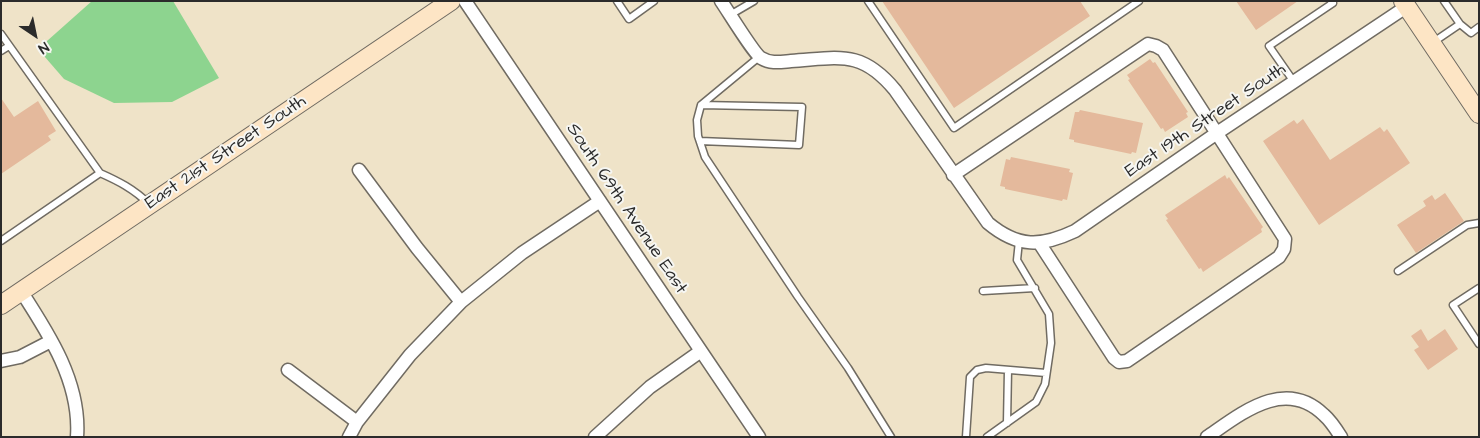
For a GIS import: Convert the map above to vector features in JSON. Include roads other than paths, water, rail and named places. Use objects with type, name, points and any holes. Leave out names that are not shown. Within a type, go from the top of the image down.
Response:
[{"type":"main road","name":"East 21st Street South","points":[[1,305],[439,4]]},
{"type":"main road","points":[[1405,4],[1479,114]]},
{"type":"street","name":"South 69th Avenue East","points":[[465,1],[759,437]]},
{"type":"street","points":[[721,1],[759,57]]},
{"type":"street","name":"East 19th Street South","points":[[759,57],[772,62],[836,58],[852,59],[865,63],[882,75],[896,90],[988,223],[997,231],[1019,241],[1040,244],[1059,239],[1075,231],[1405,4]]},
{"type":"street","points":[[953,175],[1148,44],[1163,50],[1285,239],[1284,249],[1279,257],[1127,361],[1119,362],[1114,358],[1040,244]]},
{"type":"street","points":[[359,170],[417,248],[461,302]]},
{"type":"street","points":[[349,437],[357,422],[410,355],[461,302],[522,253],[600,201]]},
{"type":"street","points":[[21,291],[61,360],[68,379],[76,415],[77,437]]},
{"type":"street","points":[[1,361],[20,357],[51,341]]},
{"type":"street","points":[[596,437],[650,387],[701,351]]},
{"type":"street","points":[[288,370],[357,422]]},
{"type":"street","points":[[1207,437],[1246,410],[1273,399],[1288,398],[1304,402],[1324,414],[1341,437]]},
{"type":"lane","points":[[617,1],[629,19],[654,1]]},
{"type":"lane","points":[[730,15],[754,1]]},
{"type":"lane","points":[[868,1],[954,128],[1139,1]]},
{"type":"lane","points":[[1294,82],[1269,46],[1333,3],[1331,1]]},
{"type":"lane","points":[[1444,1],[1460,24],[1471,33],[1479,27]]},
{"type":"lane","points":[[1431,43],[1460,24]]},
{"type":"lane","points":[[1,34],[100,173],[138,192],[150,204]]},
{"type":"lane","points":[[1,51],[9,46]]},
{"type":"lane","points":[[759,57],[701,105],[697,120],[700,141],[705,157],[798,297],[848,368],[891,437]]},
{"type":"lane","points":[[700,141],[799,145],[802,107],[701,105]]},
{"type":"lane","points":[[1,241],[100,173]]},
{"type":"lane","points":[[1398,271],[1467,225],[1479,223]]},
{"type":"lane","points":[[987,437],[1036,402],[1045,384],[1051,343],[1049,314],[1017,260],[1019,241]]},
{"type":"lane","points":[[983,291],[1035,288]]},
{"type":"lane","points":[[1479,288],[1453,305],[1479,344]]},
{"type":"lane","points":[[966,437],[970,377],[977,370],[986,368],[1046,373]]},
{"type":"lane","points":[[1007,423],[1008,370]]}]
